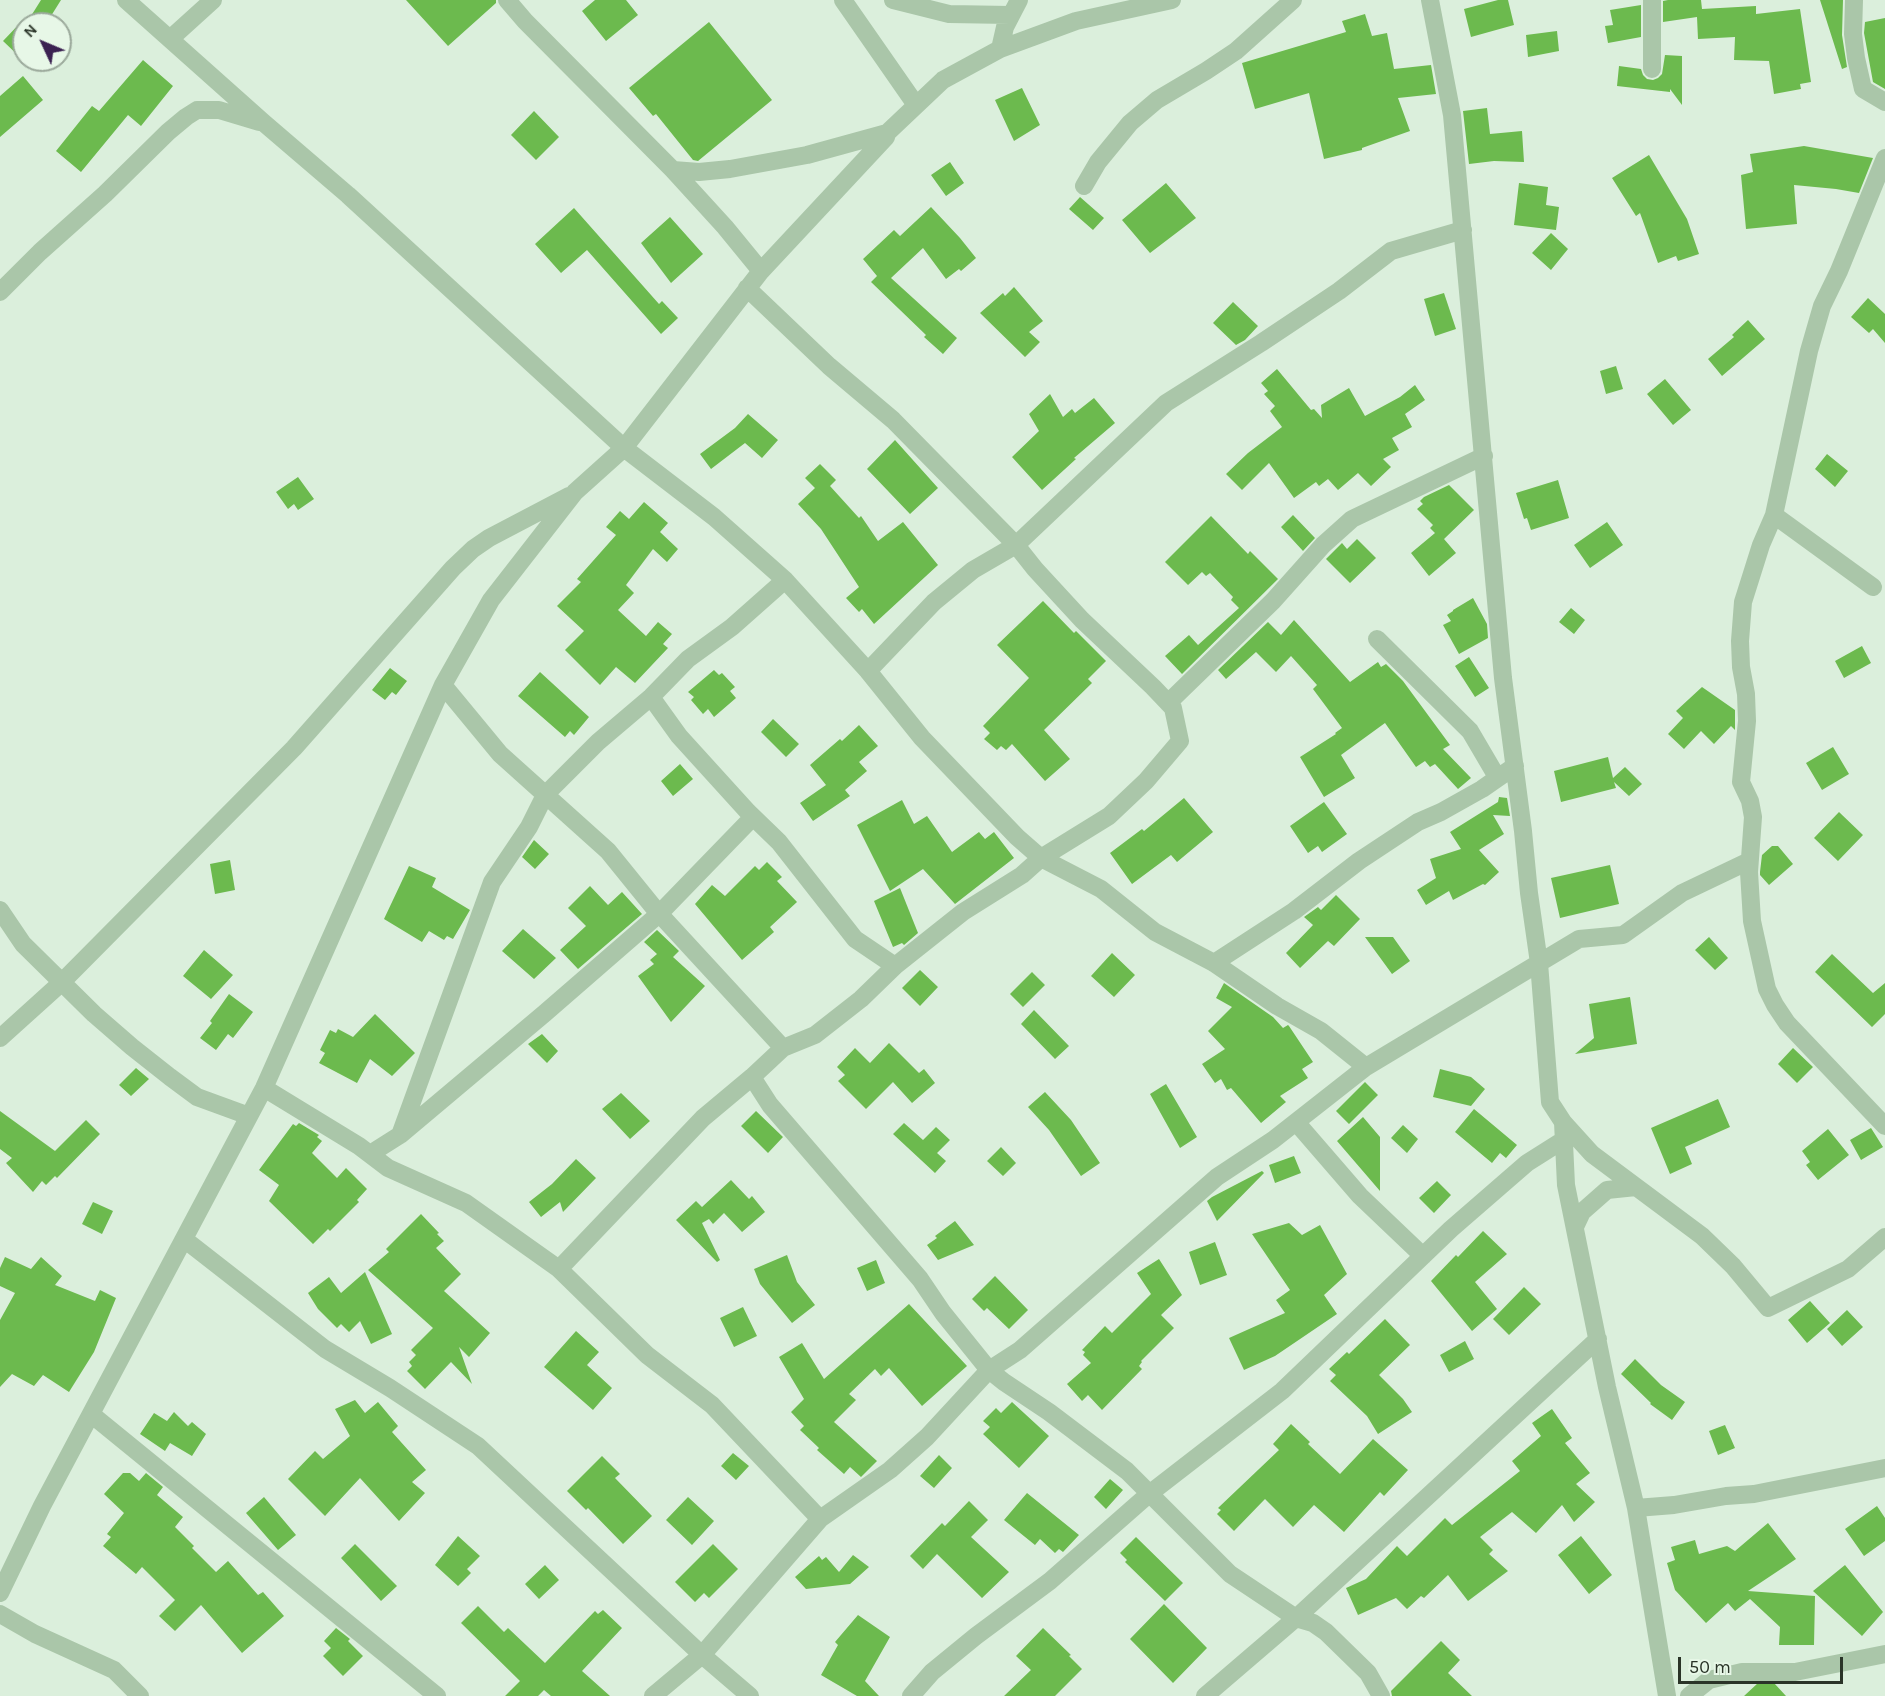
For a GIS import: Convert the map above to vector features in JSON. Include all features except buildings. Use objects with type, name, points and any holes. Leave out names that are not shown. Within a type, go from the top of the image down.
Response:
[{"type":"street","points":[[126,0],[356,203],[624,448],[714,517],[785,580],[868,671],[922,738],[1017,837],[1041,858],[1101,890],[1155,932],[1214,963],[1272,1002],[1321,1031],[1366,1066]]},
{"type":"street","points":[[170,39],[213,0]]},
{"type":"street","points":[[507,0],[673,170],[725,226],[761,271]]},
{"type":"street","points":[[843,0],[916,105]]},
{"type":"street","points":[[893,0],[949,14],[1014,8],[1000,49]]},
{"type":"street","points":[[0,1593],[42,1506],[264,1088],[443,685],[490,600],[575,492],[624,448],[761,271],[886,137],[887,133],[943,80],[1000,49],[1076,21],[1172,0]]},
{"type":"street","points":[[1084,186],[1098,162],[1130,123],[1157,100],[1236,51],[1293,0]]},
{"type":"street","points":[[1431,0],[1452,115],[1503,678],[1539,963],[1550,1102],[1564,1130],[1592,1154],[1702,1236],[1733,1266],[1768,1308],[1848,1269],[1885,1237]]},
{"type":"street","points":[[1652,0],[1652,69]]},
{"type":"street","points":[[1854,0],[1853,33],[1863,89],[1885,102]]},
{"type":"street","points":[[0,292],[186,117],[197,111],[219,110],[264,123]]},
{"type":"street","points":[[673,170],[699,172],[730,169],[807,155],[887,133]]},
{"type":"street","points":[[1885,158],[1839,271],[1822,306],[1809,351],[1774,515],[1761,545],[1743,602],[1741,667],[1746,694],[1747,721],[1741,782],[1753,817],[1749,861],[1752,921],[1767,989],[1788,1023],[1885,1126]]},
{"type":"street","points":[[868,671],[934,602],[972,570],[1016,545],[1166,403],[1261,344],[1329,298],[1391,251],[1463,230]]},
{"type":"street","points":[[559,1269],[703,1118],[783,1048],[814,1035],[838,1018],[895,966],[963,912],[1022,875],[1041,858],[1109,816],[1146,781],[1180,741],[1173,708],[1082,620],[1016,545],[892,420],[829,366],[747,288]]},
{"type":"street","points":[[1168,703],[1273,601],[1323,544],[1352,519],[1484,456]]},
{"type":"street","points":[[0,1038],[62,983],[294,748],[453,568],[489,538],[575,492]]},
{"type":"street","points":[[1774,515],[1874,587]]},
{"type":"street","points":[[400,1135],[492,882],[529,827],[545,795],[598,742],[651,697],[688,659],[732,627],[785,580]]},
{"type":"street","points":[[1377,639],[1470,731],[1497,777]]},
{"type":"street","points":[[443,685],[500,754],[608,851],[659,914],[783,1048]]},
{"type":"street","points":[[651,697],[679,736],[779,842],[855,939],[895,966]]},
{"type":"street","points":[[1214,963],[1294,911],[1359,861],[1418,822],[1482,789],[1515,766]]},
{"type":"street","points":[[370,1154],[400,1135],[659,914],[753,817]]},
{"type":"street","points":[[653,1696],[702,1655],[820,1520],[890,1470],[927,1437],[989,1370],[1020,1350],[1217,1177],[1273,1140],[1366,1066],[1579,939],[1623,935],[1682,893],[1749,861]]},
{"type":"street","points":[[0,910],[23,944],[62,983],[94,1014],[170,1077],[197,1096],[249,1116]]},
{"type":"street","points":[[752,1077],[770,1105],[920,1279],[943,1313],[989,1370],[1128,1471],[1230,1574],[1296,1618],[1313,1623],[1326,1632],[1368,1673],[1381,1696]]},
{"type":"street","points":[[264,1088],[370,1154],[388,1168],[466,1203],[559,1269],[647,1355],[712,1405],[820,1520]]},
{"type":"street","points":[[1296,1122],[1360,1196],[1423,1256]]},
{"type":"street","points":[[1564,1130],[1566,1185],[1636,1508],[1667,1696]]},
{"type":"street","points":[[911,1696],[932,1672],[1050,1581],[1149,1494],[1282,1391],[1451,1229],[1564,1130]]},
{"type":"street","points":[[1575,1227],[1582,1212],[1608,1190],[1636,1187]]},
{"type":"street","points":[[184,1239],[325,1349],[390,1388],[478,1446],[702,1655],[750,1696]]},
{"type":"street","points":[[1205,1696],[1296,1618],[1598,1339]]},
{"type":"street","points":[[91,1414],[437,1696]]},
{"type":"street","points":[[1636,1508],[1754,1494],[1885,1468]]},
{"type":"street","points":[[0,1614],[35,1634],[114,1670],[140,1696]]},
{"type":"street","points":[[1689,1696],[1709,1680],[1742,1672],[1795,1672],[1885,1654]]}]
